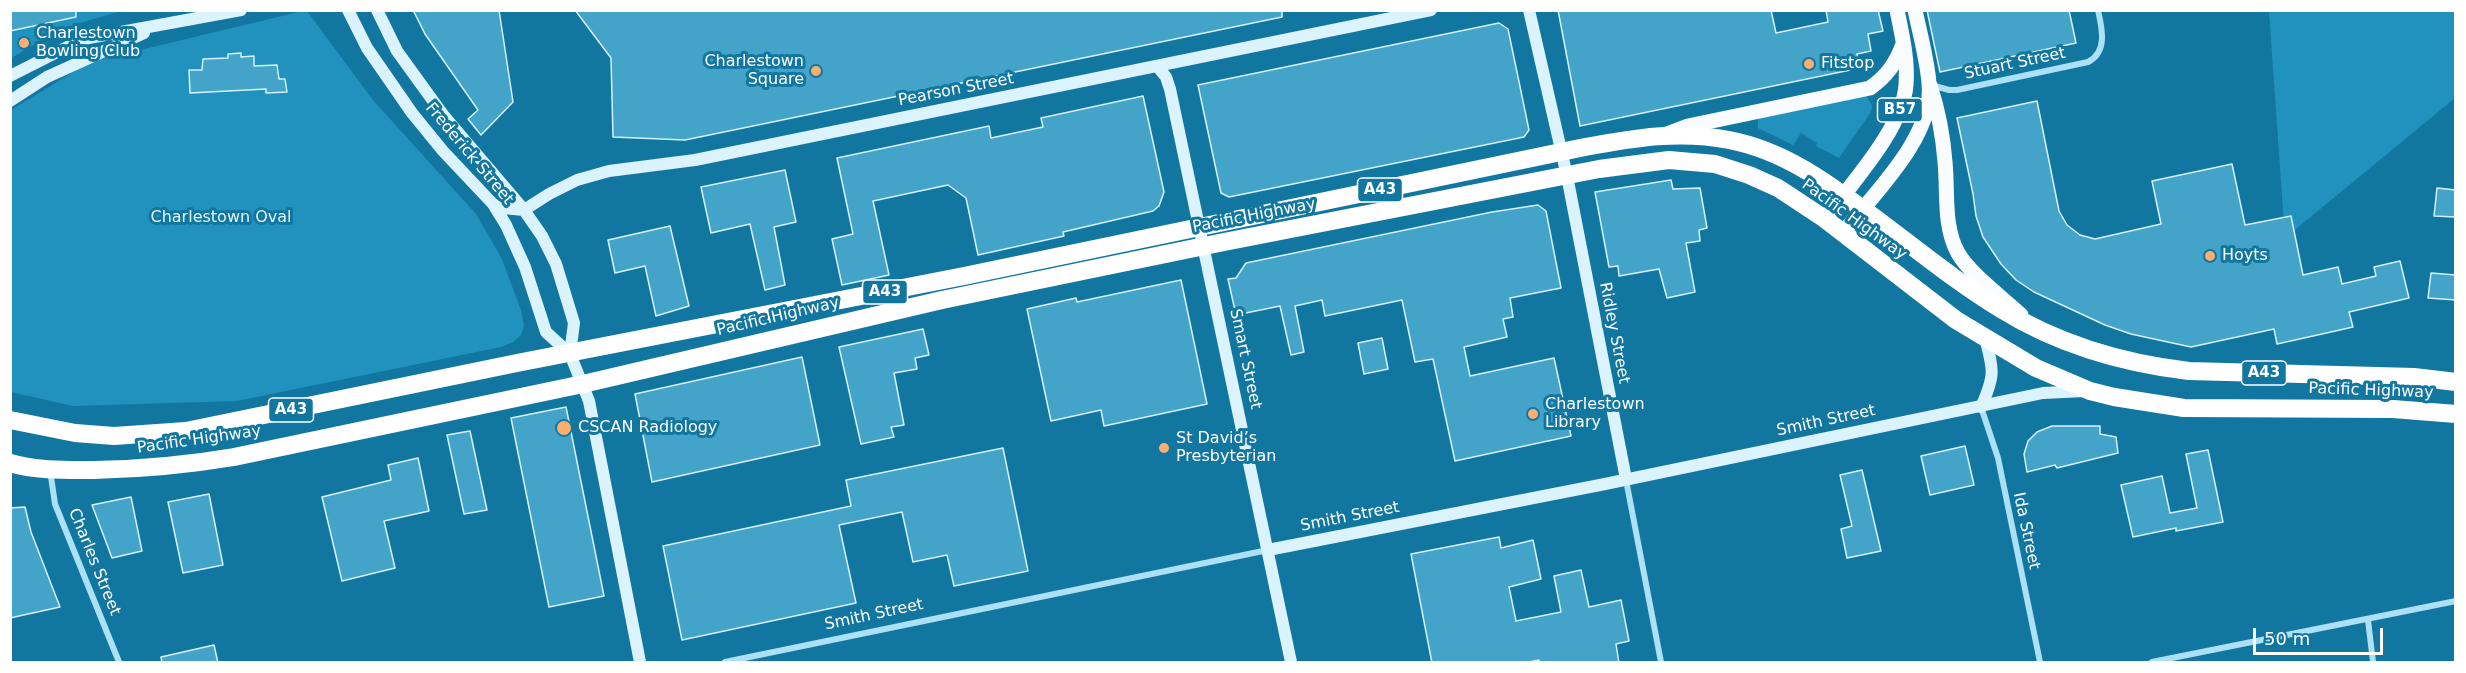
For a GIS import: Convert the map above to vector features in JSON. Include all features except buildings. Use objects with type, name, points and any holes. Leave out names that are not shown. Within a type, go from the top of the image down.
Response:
[{"type":"highway","name":"Pacific Highway","points":[[10,420],[75,433],[114,436],[186,431],[505,365],[964,276],[1562,152],[1667,134],[1706,136],[1750,145],[1787,159],[1844,194],[2000,309],[2036,329],[2096,353],[2152,366],[2189,371],[2414,378],[2456,382]]},
{"type":"highway","name":"Pacific Highway","points":[[10,463],[50,470],[134,469],[224,459],[583,384],[942,300],[1203,246],[1648,161],[1696,161],[1715,164],[1763,181],[1825,219],[1956,320],[2036,369],[2090,391],[2184,408],[2393,409],[2456,414]]},
{"type":"main road","name":"B57","points":[[1825,219],[1896,122],[1906,85],[1903,44],[1897,10]]},
{"type":"main road","name":"B57","points":[[1843,233],[1900,161],[1920,129],[1928,110],[1930,85],[1915,10]]},
{"type":"main road","points":[[1667,134],[1688,126],[1870,88],[1883,79],[1898,57],[1903,44]]},
{"type":"main road","points":[[1930,85],[1938,110],[1943,140],[1948,224],[1954,244],[1964,262],[2036,329]]},
{"type":"street","points":[[10,76],[83,39],[242,10]]},
{"type":"street","name":"Frederick Street","points":[[348,10],[367,48],[412,113],[443,151],[493,204],[506,225],[525,267],[546,332],[570,354],[583,384],[590,409],[640,663]]},
{"type":"street","name":"Frederick Street","points":[[377,10],[397,51],[444,116],[524,210],[542,236],[556,264],[574,323],[570,354]]},
{"type":"street","name":"Pearson Street","points":[[524,210],[549,194],[578,180],[609,171],[695,160],[1431,10]]},
{"type":"street","name":"Ridley Street","points":[[1529,10],[1567,176],[1661,663]]},
{"type":"street","name":"Stuart Street","points":[[1930,85],[1957,90],[2082,64],[2094,59],[2100,49],[2102,36],[2098,10]]},
{"type":"street","points":[[10,101],[47,77],[165,24]]},
{"type":"street","name":"Smart Street","points":[[1157,66],[1166,77],[1170,89],[1291,663]]},
{"type":"street","points":[[493,204],[503,208],[524,210]]},
{"type":"street","points":[[1981,406],[1992,383],[1993,366],[1985,338]]},
{"type":"street","name":"Smith Street","points":[[725,663],[2043,393],[2090,391]]},
{"type":"street","name":"Ida Street","points":[[1981,406],[1998,458],[2040,663]]},
{"type":"street","name":"Charles Street","points":[[50,470],[55,504],[120,663]]},
{"type":"street","points":[[2152,663],[2456,602]]},
{"type":"street","points":[[2368,620],[2373,663]]},
{"type":"green space","name":"Charlestown Bowling Club","points":[[11,11],[121,11],[63,28],[11,58]]},
{"type":"green space","name":"Charlestown Oval","points":[[307,11],[372,99],[476,214],[501,257],[521,310],[524,326],[521,335],[513,342],[501,347],[237,401],[73,406],[11,392],[11,110],[90,62]]},
{"type":"green space","points":[[2269,11],[2455,11],[2455,98],[2285,238]]},
{"type":"green space","points":[[1866,95],[1872,106],[1871,112],[1839,158],[1816,146],[1817,143],[1801,133],[1793,145],[1758,128],[1758,118]]},
{"type":"place","name":"Charlestown Bowling Club","points":[[24,43]]},
{"type":"place","name":"Fitstop","points":[[1809,64]]},
{"type":"place","name":"Charlestown Square","points":[[816,71]]},
{"type":"place","name":"Hoyts","points":[[2210,256]]},
{"type":"place","name":"Charlestown Library","points":[[1533,414]]},
{"type":"place","name":"CSCAN Radiology","points":[[564,428]]},
{"type":"place","name":"St David’s Presbyterian","points":[[1164,448]]}]
